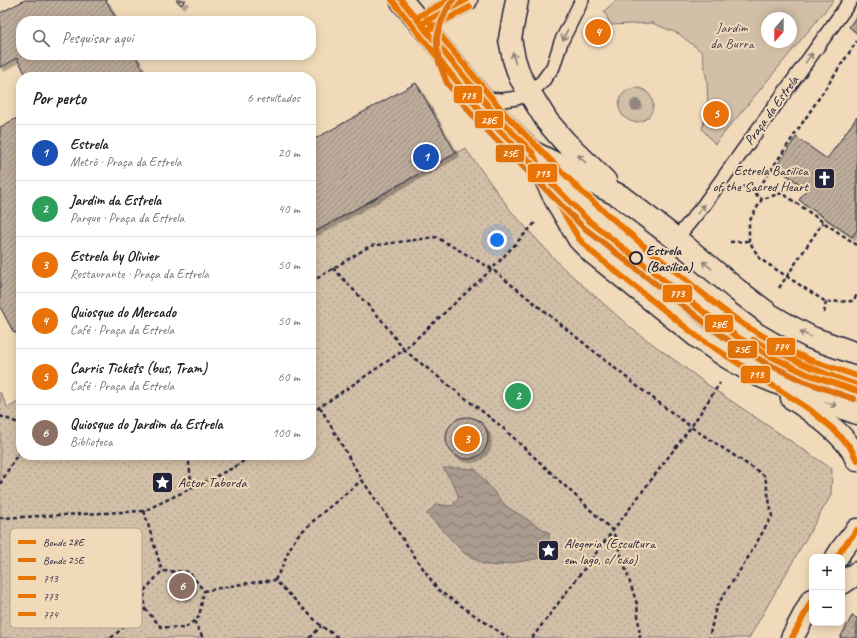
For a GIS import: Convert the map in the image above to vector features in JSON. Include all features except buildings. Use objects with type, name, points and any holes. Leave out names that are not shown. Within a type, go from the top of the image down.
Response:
[{"type":"main road","points":[[401,0],[498,118],[532,152],[620,196]]},
{"type":"main road","points":[[421,24],[466,0]]},
{"type":"main road","points":[[517,0],[510,39],[514,59],[520,77],[547,121],[565,142],[620,196],[676,239],[737,290],[770,314],[812,338],[852,348]]},
{"type":"main road","points":[[532,152],[556,200],[579,239],[593,253],[699,338],[756,374],[809,410],[832,428],[850,447],[857,460]]},
{"type":"main road","points":[[756,374],[857,414]]},
{"type":"main road","points":[[839,554],[857,530]]},
{"type":"main road","points":[[845,581],[857,573]]},
{"type":"main road","points":[[792,638],[809,607]]},
{"type":"lane","points":[[483,99],[503,100],[517,98],[529,93],[542,82],[552,67],[561,42],[582,0]]},
{"type":"lane","name":"Praça da Estrela","points":[[676,239],[703,206],[851,0]]},
{"type":"lane","points":[[532,152],[578,199],[640,253],[740,332],[784,357],[814,370],[857,385]]},
{"type":"path","points":[[755,194],[857,41]]},
{"type":"path","points":[[741,185],[762,199]]},
{"type":"path","points":[[857,245],[782,193],[762,199],[749,222],[749,241],[760,259],[826,302],[853,301],[857,295]]},
{"type":"path","points":[[778,289],[823,222]]},
{"type":"path","points":[[316,410],[404,350],[492,269],[535,223]]},
{"type":"path","points":[[316,279],[370,246],[436,238],[492,269],[637,386],[691,427],[765,476],[772,516],[746,561],[716,607],[709,638]]},
{"type":"path","points":[[730,242],[749,241]]},
{"type":"path","points":[[333,268],[380,318],[404,350],[502,427],[613,531],[637,604],[640,638]]},
{"type":"path","points":[[823,318],[826,302]]},
{"type":"path","points":[[532,638],[691,427],[724,378]]},
{"type":"path","points":[[320,407],[362,480],[438,590],[508,638]]},
{"type":"path","points":[[0,416],[16,422]]},
{"type":"path","points":[[0,484],[16,457]]},
{"type":"path","points":[[189,460],[192,488]]},
{"type":"path","points":[[0,518],[144,511],[235,467],[245,460]]},
{"type":"path","points":[[275,580],[297,536],[362,480]]},
{"type":"path","points":[[144,511],[162,571]]},
{"type":"path","points":[[162,571],[189,572],[204,591],[199,617],[185,628],[161,627],[145,610],[144,591],[162,571]]},
{"type":"path","points":[[204,591],[275,580]]},
{"type":"path","points":[[275,580],[321,626],[339,638]]},
{"type":"path","points":[[194,621],[203,638]]},
{"type":"path","points":[[310,638],[321,626]]},
{"type":"path","points":[[111,638],[123,628]]},
{"type":"green space","name":"Jardim da Burra","points":[[617,0],[834,0],[797,45],[797,12],[761,12],[761,48],[794,48],[715,144],[702,129],[708,106],[707,81],[702,52],[679,34],[652,23],[611,25],[604,11]]},
{"type":"green space","points":[[633,88],[639,88],[643,89],[650,95],[653,105],[652,112],[646,119],[639,122],[633,122],[629,121],[622,115],[619,108],[619,102],[620,98],[626,91]]},
{"type":"green space","points":[[465,148],[511,211],[561,266],[631,328],[715,390],[832,469],[831,495],[749,638],[0,638],[0,392],[8,408],[16,403],[16,460],[316,460],[316,231]]},
{"type":"water","points":[[443,468],[475,469],[506,506],[549,533],[549,546],[541,558],[495,566],[483,564],[464,553],[427,514],[436,504],[452,506],[459,498],[454,485]]},
{"type":"tram line","name":"28E","points":[[392,0],[481,112],[588,220],[736,336],[768,355],[807,374],[857,391]]},
{"type":"tram line","name":"25E","points":[[453,0],[447,9],[437,37],[439,62],[447,83],[475,118],[582,226],[732,343],[764,362],[803,381],[854,399]]},
{"type":"transit line","name":"713","points":[[401,0],[498,118],[532,152],[556,200],[579,239],[593,253],[699,338],[809,409],[832,428],[850,447],[857,460]]},
{"type":"transit line","name":"774","points":[[417,17],[449,0]]},
{"type":"transit line","name":"713","points":[[421,24],[466,0]]},
{"type":"transit line","name":"773","points":[[425,31],[470,7]]},
{"type":"transit line","name":"774","points":[[427,19],[504,113],[583,193],[645,247],[744,325],[788,350],[810,360],[857,376]]},
{"type":"transit line","name":"773","points":[[415,29],[492,124],[572,205],[635,259],[736,339],[804,375],[854,393]]},
{"type":"transit line","name":"713","points":[[753,340],[804,365],[857,385]]},
{"type":"transit line","name":"713","points":[[839,554],[857,530]]},
{"type":"transit line","name":"713","points":[[792,638],[809,606]]},
{"type":"place","name":"Quiosque do Mercado","points":[[598,32]]},
{"type":"place","name":"Carris Tickets (bus, Tram)","points":[[716,114]]},
{"type":"place","name":"Estrela","points":[[426,157]]},
{"type":"place","name":"Estrela Basilica of the Sacred Heart","points":[[824,178]]},
{"type":"place","name":"Estrela (Basílica)","points":[[636,258]]},
{"type":"place","name":"Jardim da Estrela","points":[[518,396]]},
{"type":"place","name":"Estrela by Olivier","points":[[467,439]]},
{"type":"place","name":"Actor Taborda","points":[[162,482]]},
{"type":"place","name":"Alegoria (Escultura em lago, c/ cão)","points":[[548,551]]},
{"type":"place","name":"Quiosque do Jardim da Estrela","points":[[182,586]]}]
